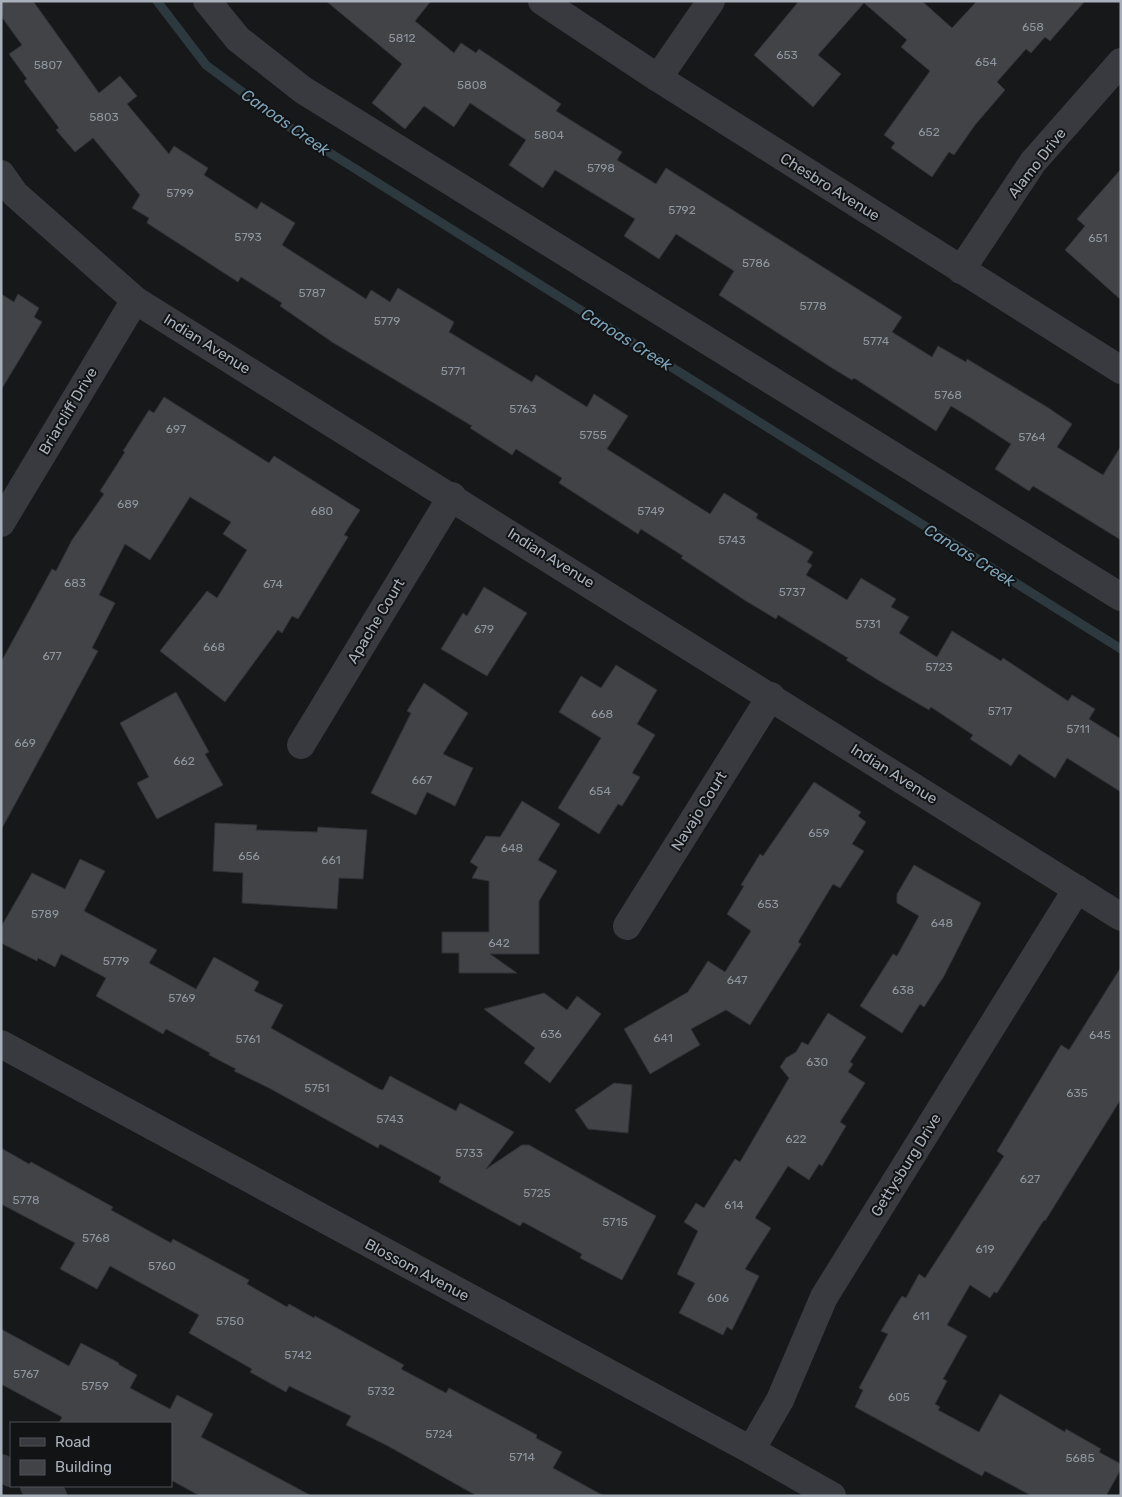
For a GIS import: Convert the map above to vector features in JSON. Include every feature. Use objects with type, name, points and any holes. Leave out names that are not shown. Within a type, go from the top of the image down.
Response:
[{"type":"street","points":[[207,1],[238,39],[303,90],[1121,597]]},
{"type":"street","name":"Chesbro Avenue","points":[[542,1],[658,78],[1121,370]]},
{"type":"street","points":[[658,78],[711,1]]},
{"type":"street","name":"Alamo Drive","points":[[961,270],[1033,162],[1121,62]]},
{"type":"street","name":"Indian Avenue","points":[[1,174],[15,194],[135,300],[452,496],[1121,917]]},
{"type":"street","name":"Briarcliff Drive","points":[[1,523],[135,300]]},
{"type":"street","name":"Apache Court","points":[[300,745],[452,496]]},
{"type":"street","name":"Navajo Court","points":[[627,926],[771,696]]},
{"type":"street","name":"Gettysburg Drive","points":[[751,1450],[780,1400],[824,1297],[1077,889]]},
{"type":"street","name":"Blossom Avenue","points":[[1,1044],[751,1450],[796,1487],[832,1496]]},
{"type":"street","points":[[36,1487],[53,1496]]},
{"type":"building","points":[[1,1],[33,1],[99,93],[120,76],[137,96],[127,104],[169,154],[174,146],[208,168],[204,175],[257,209],[261,202],[295,223],[282,245],[366,299],[371,290],[390,302],[398,288],[454,322],[449,332],[532,382],[536,375],[587,407],[594,394],[628,416],[607,449],[710,514],[724,493],[758,514],[756,518],[813,552],[807,562],[812,565],[806,575],[847,600],[861,578],[896,599],[891,607],[909,617],[899,633],[937,657],[952,631],[1001,661],[1003,658],[1068,701],[1072,695],[1095,709],[1089,719],[1121,739],[1121,792],[1067,758],[1055,778],[1019,754],[1011,766],[970,739],[973,735],[931,707],[929,710],[878,680],[846,660],[848,658],[778,615],[776,619],[746,601],[641,529],[638,534],[559,483],[562,478],[516,449],[512,455],[470,428],[472,426],[332,342],[280,306],[282,303],[241,277],[238,282],[147,223],[149,218],[132,208],[140,195],[93,138],[75,152],[56,130],[59,128],[24,81],[27,79],[9,54],[22,45],[1,16]]},
{"type":"building","points":[[326,1],[431,1],[415,21],[454,53],[461,43],[476,53],[479,49],[561,104],[556,111],[622,152],[617,160],[656,184],[666,168],[902,317],[892,332],[932,357],[938,346],[966,362],[967,359],[1047,407],[1072,424],[1057,447],[1103,475],[1121,446],[1121,540],[1033,486],[1029,491],[995,469],[1011,444],[971,418],[951,406],[936,431],[854,378],[852,380],[832,368],[719,295],[734,271],[676,234],[659,259],[624,236],[635,219],[555,170],[543,188],[509,165],[526,140],[470,103],[454,127],[424,106],[405,129],[372,103],[402,64]]},
{"type":"building","points":[[799,1],[922,1],[952,28],[977,1],[1085,1],[1050,41],[1045,37],[1031,53],[1026,49],[997,82],[1005,90],[975,125],[954,155],[949,152],[932,177],[891,148],[895,143],[884,135],[930,71],[901,47],[907,40],[864,3],[818,55],[841,74],[813,107],[754,55]]},
{"type":"building","points":[[1121,169],[1121,300],[1065,250],[1085,226],[1077,219]]},
{"type":"building","points":[[1,294],[14,302],[18,294],[39,308],[34,317],[42,322],[1,390]]},
{"type":"building","points":[[164,397],[269,463],[274,456],[360,510],[344,535],[348,537],[298,619],[292,616],[282,633],[278,630],[225,702],[160,651],[207,591],[217,598],[247,550],[223,534],[231,522],[190,497],[150,560],[125,544],[99,595],[115,603],[92,648],[98,651],[1,830],[1,662],[52,569],[56,571],[72,540],[104,494],[100,491],[125,452],[123,451],[149,410],[154,413]]},
{"type":"building","points":[[484,587],[527,613],[487,676],[441,649],[463,613],[467,616]]},
{"type":"building","points":[[616,665],[657,690],[637,724],[655,735],[632,773],[640,777],[622,806],[618,804],[599,834],[558,808],[601,738],[559,712],[581,676],[601,688]]},
{"type":"building","points":[[424,683],[468,713],[443,754],[473,768],[455,806],[427,792],[416,815],[371,793],[411,713],[407,711]]},
{"type":"building","points":[[176,692],[209,752],[205,754],[223,785],[157,819],[137,783],[149,777],[120,723]]},
{"type":"building","points":[[814,782],[861,812],[858,816],[866,822],[852,844],[864,851],[840,888],[833,884],[798,942],[801,944],[750,1025],[726,1010],[691,1029],[700,1045],[650,1074],[624,1029],[688,992],[708,961],[725,972],[751,931],[727,914],[744,886],[741,885],[760,854],[763,856]]},
{"type":"building","points":[[522,801],[560,824],[538,860],[557,871],[539,901],[539,954],[490,954],[517,973],[459,973],[459,953],[442,953],[442,932],[489,932],[489,881],[472,878],[478,867],[470,862],[486,836],[500,837]]},
{"type":"building","points":[[215,823],[257,825],[256,830],[317,832],[318,827],[367,830],[363,879],[339,878],[337,909],[242,903],[243,873],[213,871]]},
{"type":"building","points":[[80,859],[105,871],[84,911],[157,950],[149,963],[196,989],[214,957],[259,982],[254,991],[283,1005],[271,1028],[379,1089],[383,1090],[390,1076],[456,1111],[460,1103],[514,1132],[486,1169],[522,1145],[529,1145],[656,1216],[622,1280],[580,1258],[582,1254],[523,1222],[520,1226],[439,1182],[441,1177],[380,1144],[378,1148],[269,1088],[234,1071],[236,1069],[166,1029],[163,1034],[96,996],[106,978],[61,954],[55,967],[38,958],[37,961],[1,943],[1,927],[32,873],[65,889]]},
{"type":"building","points":[[914,865],[981,903],[944,976],[924,1007],[920,1004],[902,1033],[860,1006],[893,954],[897,956],[919,916],[897,903],[897,894]]},
{"type":"building","points":[[1121,967],[1121,1099],[1045,1221],[997,1293],[994,1292],[990,1298],[970,1285],[947,1325],[967,1336],[943,1379],[947,1381],[935,1404],[940,1407],[938,1410],[979,1432],[1000,1394],[1065,1432],[1066,1429],[1101,1449],[1099,1452],[1121,1464],[1121,1469],[1106,1496],[1032,1496],[985,1471],[982,1476],[855,1407],[863,1390],[859,1388],[888,1334],[881,1331],[895,1307],[902,1296],[906,1298],[919,1274],[925,1278],[1004,1156],[997,1151],[1061,1045],[1069,1050]]},
{"type":"building","points":[[544,993],[567,1010],[577,996],[601,1014],[550,1083],[524,1063],[535,1048],[484,1009]]},
{"type":"building","points":[[828,1013],[866,1037],[850,1062],[853,1064],[848,1072],[865,1083],[840,1122],[846,1126],[822,1166],[819,1164],[809,1180],[788,1166],[755,1218],[771,1228],[745,1269],[759,1276],[732,1330],[727,1327],[723,1335],[679,1313],[695,1283],[677,1274],[698,1231],[684,1222],[696,1203],[704,1208],[735,1159],[740,1162],[789,1078],[780,1067],[786,1058],[796,1052],[802,1042],[808,1045]]},
{"type":"building","points":[[614,1083],[632,1085],[628,1133],[588,1129],[575,1110]]},
{"type":"building","points":[[1,1148],[29,1164],[31,1162],[113,1207],[111,1210],[171,1243],[173,1239],[249,1280],[247,1284],[287,1307],[289,1304],[314,1318],[315,1316],[404,1365],[401,1369],[446,1393],[449,1388],[537,1435],[536,1438],[562,1452],[553,1468],[604,1496],[477,1496],[388,1446],[346,1425],[351,1416],[289,1386],[286,1392],[250,1372],[252,1369],[189,1333],[199,1315],[110,1266],[97,1289],[60,1269],[75,1243],[1,1204]]},
{"type":"building","points":[[1,1329],[69,1366],[81,1343],[137,1375],[130,1388],[170,1409],[177,1395],[213,1414],[201,1437],[312,1496],[200,1496],[172,1481],[172,1422],[60,1422],[62,1417],[1,1384]]},
{"type":"waterway","name":"Canoas Creek","points":[[157,1],[206,65],[295,131],[1121,649]]}]
